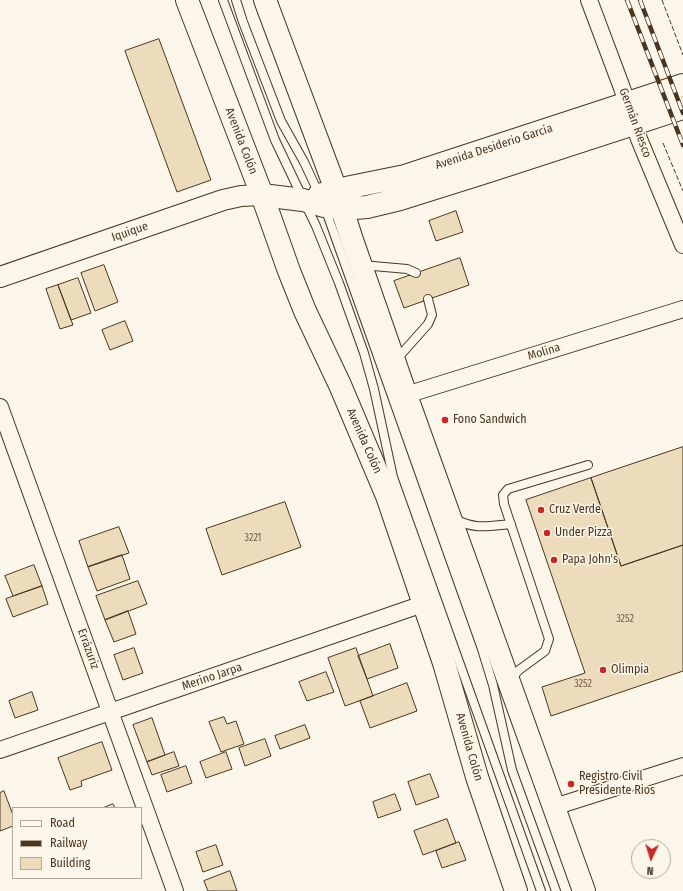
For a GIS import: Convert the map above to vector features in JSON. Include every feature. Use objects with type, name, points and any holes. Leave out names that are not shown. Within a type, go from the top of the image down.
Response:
[{"type":"main road","name":"Avenida Colón","points":[[187,0],[262,195],[289,272],[305,311],[378,472],[444,663],[477,777],[516,891]]},
{"type":"main road","points":[[265,0],[325,200],[360,264],[584,891]]},
{"type":"main road","name":"Avenida Desiderio García","points":[[262,195],[325,200],[367,207],[384,204],[486,161],[630,114],[683,85]]},
{"type":"main road","name":"Avenida Desiderio García","points":[[630,114],[683,108]]},
{"type":"street","name":"Germán Riesco","points":[[589,0],[622,88],[630,114],[683,245]]},
{"type":"street","name":"Iquique","points":[[0,277],[223,200],[241,196],[262,195]]},
{"type":"street","name":"Molina","points":[[406,395],[683,309]]},
{"type":"street","name":"Errázuriz","points":[[0,407],[175,891]]},
{"type":"street","name":"Merino Jarpa","points":[[0,750],[423,604]]},
{"type":"street","points":[[554,808],[683,766]]},
{"type":"lane","points":[[223,0],[275,140],[325,200]]},
{"type":"lane","points":[[236,0],[281,121],[325,200],[484,655],[493,685],[512,770],[556,891]]},
{"type":"lane","points":[[325,200],[318,233],[364,353],[374,389],[393,477],[541,891]]},
{"type":"lane","points":[[360,264],[407,270],[416,273]]},
{"type":"lane","points":[[394,362],[428,324],[432,315],[428,299]]},
{"type":"lane","points":[[509,681],[519,670],[545,651],[549,639],[503,500],[503,495],[508,489],[588,465]]},
{"type":"lane","points":[[449,514],[462,523],[476,527],[511,524]]},
{"type":"building","points":[[159,39],[211,180],[177,192],[125,51]]},
{"type":"building","points":[[456,211],[463,232],[436,241],[429,221]]},
{"type":"building","points":[[460,258],[469,285],[404,308],[394,281]]},
{"type":"building","points":[[104,265],[118,302],[95,311],[81,273]]},
{"type":"building","points":[[78,278],[91,313],[71,320],[58,285]]},
{"type":"building","points":[[58,285],[73,325],[60,329],[46,289]]},
{"type":"building","points":[[125,321],[133,341],[110,350],[102,330]]},
{"type":"building","points":[[683,447],[683,545],[621,566],[591,478]]},
{"type":"building","points":[[591,478],[621,566],[683,545],[683,671],[551,716],[542,687],[585,673],[526,500]]},
{"type":"building","points":[[285,502],[301,547],[222,575],[206,529]]},
{"type":"building","points":[[119,527],[129,553],[88,567],[79,541]]},
{"type":"building","points":[[122,555],[130,579],[97,591],[88,567]]},
{"type":"building","points":[[34,565],[42,586],[13,596],[5,576]]},
{"type":"building","points":[[138,581],[147,604],[105,620],[96,596]]},
{"type":"building","points":[[42,586],[48,604],[13,617],[6,599]]},
{"type":"building","points":[[128,611],[136,634],[114,642],[105,620]]},
{"type":"building","points":[[390,644],[398,668],[367,679],[358,656]]},
{"type":"building","points":[[134,648],[143,673],[123,680],[114,655]]},
{"type":"building","points":[[356,648],[373,696],[345,706],[328,658]]},
{"type":"building","points":[[326,672],[334,692],[307,701],[299,682]]},
{"type":"building","points":[[407,683],[417,711],[370,728],[360,701]]},
{"type":"building","points":[[32,692],[38,710],[15,718],[9,701]]},
{"type":"building","points":[[224,717],[227,724],[236,721],[244,744],[221,752],[209,722]]},
{"type":"building","points":[[152,718],[165,755],[147,762],[133,725]]},
{"type":"building","points":[[305,725],[310,738],[280,749],[275,736]]},
{"type":"building","points":[[265,739],[271,756],[245,766],[239,748]]},
{"type":"building","points":[[102,742],[112,770],[81,781],[82,786],[70,790],[58,758]]},
{"type":"building","points":[[174,752],[179,766],[152,775],[147,762]]},
{"type":"building","points":[[226,752],[232,769],[206,778],[200,762]]},
{"type":"building","points":[[186,766],[192,783],[167,792],[161,775]]},
{"type":"building","points":[[430,774],[439,797],[416,805],[408,782]]},
{"type":"building","points":[[4,791],[12,812],[12,826],[0,831],[0,793]]},
{"type":"building","points":[[395,794],[401,810],[378,818],[373,802]]},
{"type":"building","points":[[113,804],[114,807],[106,807]]},
{"type":"building","points":[[447,819],[456,843],[423,855],[414,831]]},
{"type":"building","points":[[459,842],[466,860],[442,868],[436,851]]},
{"type":"building","points":[[216,845],[223,865],[203,872],[196,852]]},
{"type":"building","points":[[230,871],[237,891],[208,891],[204,881]]},
{"type":"railway","points":[[627,0],[683,145]]},
{"type":"railway","points":[[640,0],[683,113]]},
{"type":"fence","points":[[662,0],[683,55]]},
{"type":"fence","points":[[663,143],[683,191]]},
{"type":"place","name":"Fono Sandwich","points":[[445,420]]},
{"type":"place","name":"Cruz Verde","points":[[541,510]]},
{"type":"place","name":"Under Pizza","points":[[547,533]]},
{"type":"place","name":"Papa John's","points":[[554,560]]},
{"type":"place","name":"Olimpia","points":[[603,670]]},
{"type":"place","name":"Registro Civil Presidente Rios","points":[[571,784]]}]
